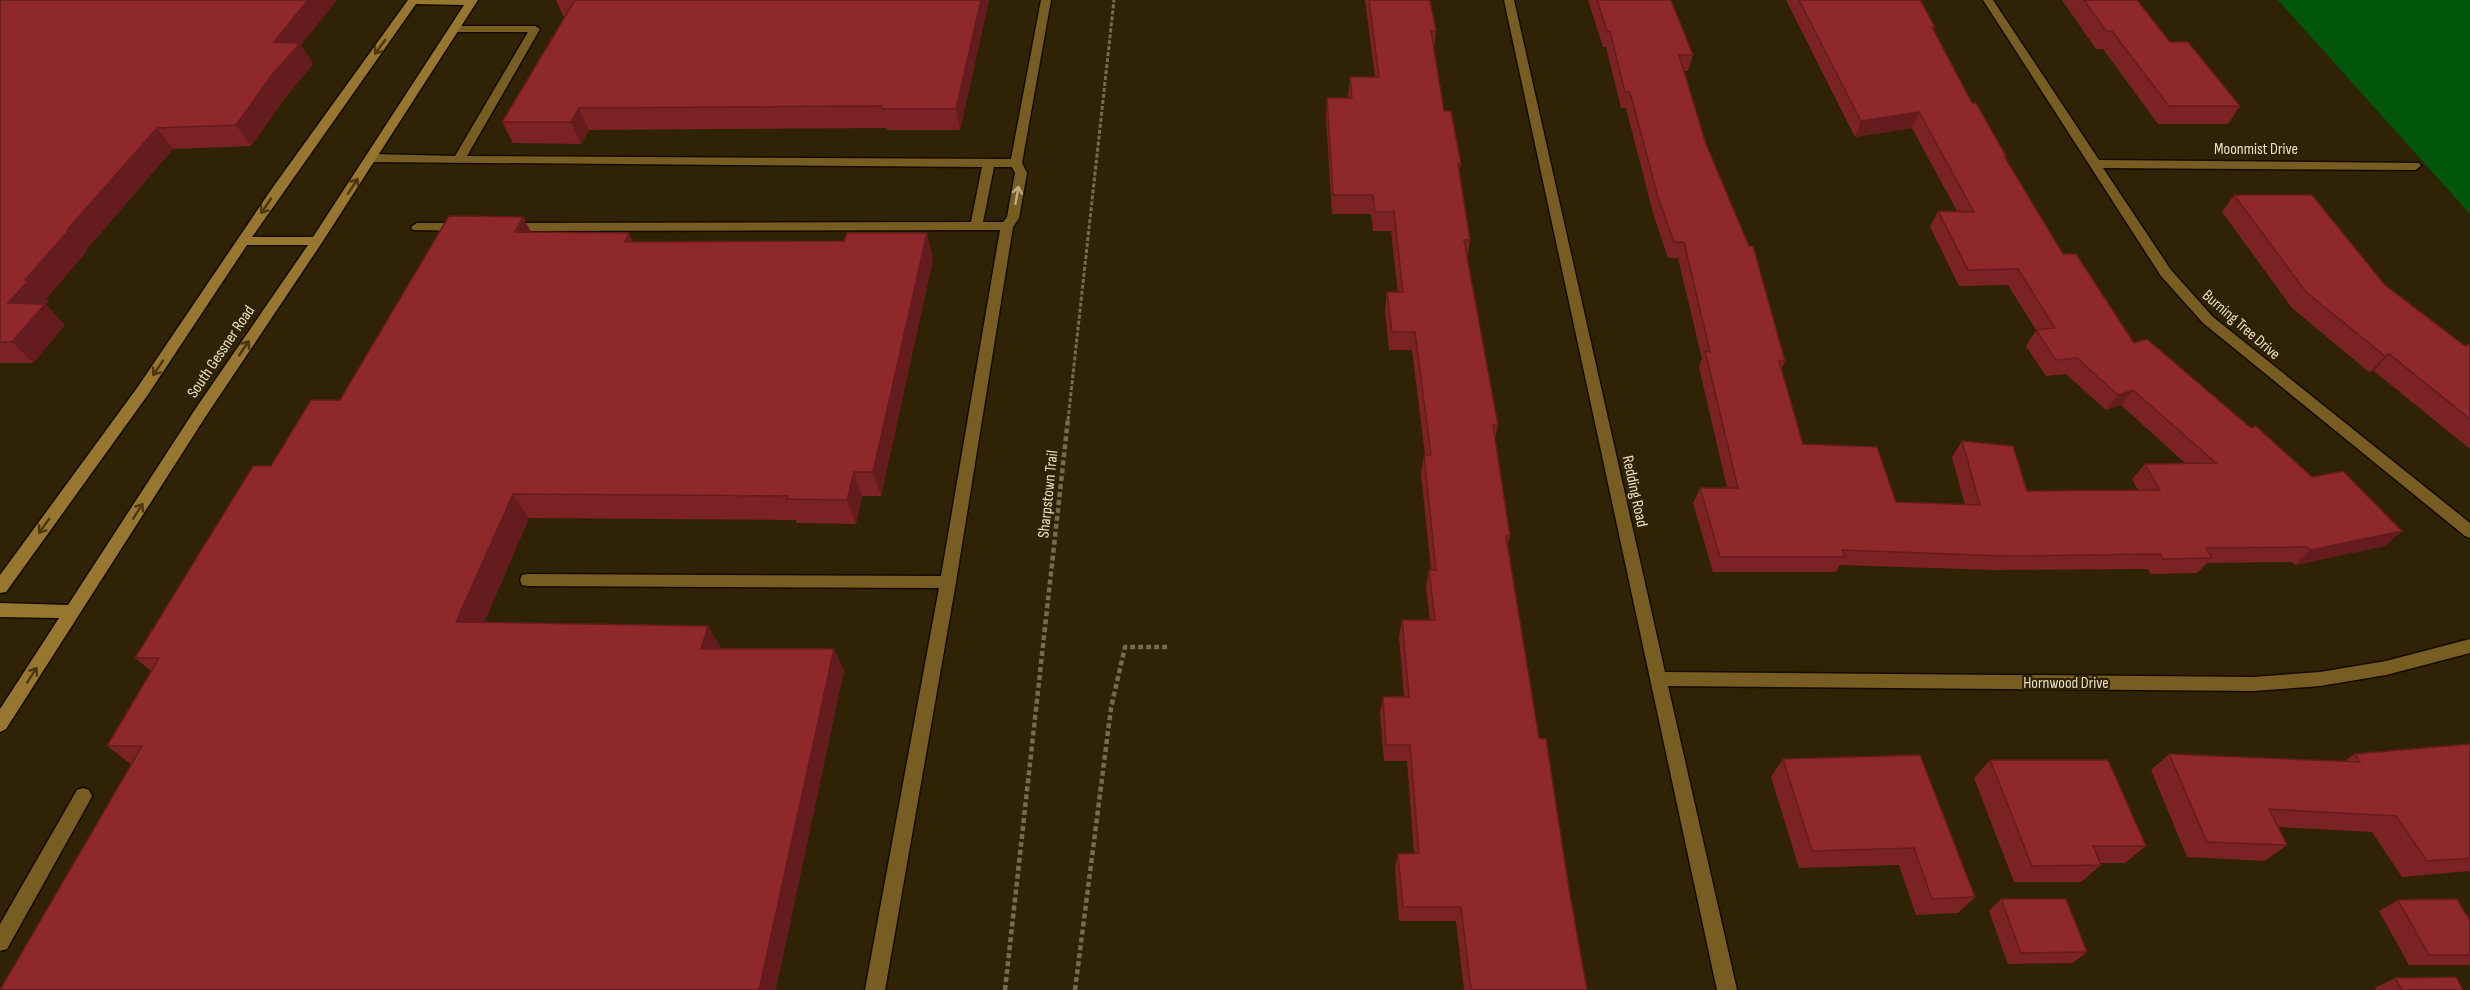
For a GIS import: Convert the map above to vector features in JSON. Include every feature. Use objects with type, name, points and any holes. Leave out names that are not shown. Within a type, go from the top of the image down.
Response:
[{"type":"main road","points":[[0,587],[142,392],[243,241],[414,0],[472,1]]},
{"type":"main road","name":"South Gessner Road","points":[[0,724],[201,412],[317,241],[472,1]]},
{"type":"main road","points":[[243,241],[317,241]]},
{"type":"main road","points":[[0,610],[74,612]]},
{"type":"street","points":[[875,990],[948,582],[1007,226],[1012,218],[1020,173],[1016,163],[1046,0]]},
{"type":"street","name":"Redding Road","points":[[1509,0],[1727,990]]},
{"type":"street","name":"Burning Tree Drive","points":[[1988,0],[2166,273],[2208,320],[2470,532]]},
{"type":"street","points":[[454,29],[535,29],[459,160]]},
{"type":"street","points":[[371,158],[1016,163]]},
{"type":"street","points":[[976,227],[989,162]]},
{"type":"street","name":"Moonmist Drive","points":[[2096,164],[2415,166]]},
{"type":"street","points":[[417,227],[1007,226]]},
{"type":"street","points":[[528,580],[948,582]]},
{"type":"street","name":"Hornwood Drive","points":[[1658,679],[2253,684],[2320,679],[2386,668],[2470,646]]},
{"type":"street","points":[[0,942],[83,796]]},
{"type":"path","name":"Sharpstown Trail","points":[[1005,990],[1114,0]]},
{"type":"path","points":[[1074,990],[1111,708],[1125,646],[1169,647]]},
{"type":"green space","points":[[2278,0],[2470,0],[2470,214]]},
{"type":"building","points":[[0,0],[308,0],[274,42],[300,43],[271,76],[236,125],[157,128],[67,230],[69,230],[8,303],[45,304],[12,342],[0,342]]},
{"type":"building","points":[[575,0],[981,0],[956,109],[882,109],[882,106],[579,108],[571,122],[502,122]]},
{"type":"building","points":[[1369,0],[1430,0],[1436,31],[1431,31],[1444,111],[1451,111],[1461,164],[1458,164],[1470,240],[1464,240],[1498,425],[1493,425],[1510,536],[1506,536],[1539,738],[1546,739],[1587,990],[1471,990],[1461,907],[1403,907],[1398,854],[1419,853],[1410,745],[1386,745],[1383,697],[1409,697],[1402,620],[1435,620],[1429,570],[1436,570],[1424,455],[1431,455],[1415,332],[1392,332],[1387,292],[1403,292],[1394,212],[1375,212],[1373,195],[1333,195],[1327,98],[1352,98],[1350,77],[1379,77]]},
{"type":"building","points":[[1597,0],[1671,0],[1693,55],[1679,55],[1706,144],[1749,246],[1753,246],[1785,361],[1779,361],[1803,444],[1877,447],[1896,502],[1980,505],[1962,441],[2013,446],[2027,491],[2160,490],[2145,464],[2216,463],[2133,390],[2118,395],[2077,358],[2056,360],[2036,330],[2055,328],[2018,269],[1968,270],[1938,211],[1974,212],[1919,112],[1861,121],[1799,0],[1920,0],[1972,103],[1976,103],[2006,156],[2004,156],[2063,254],[2076,254],[2134,343],[2147,339],[2251,428],[2256,426],[2312,477],[2343,471],[2402,531],[2310,550],[2307,547],[2206,548],[2212,558],[2163,559],[2161,554],[2006,556],[1842,550],[1845,557],[1720,557],[1700,488],[1738,488],[1705,351],[1710,352],[1684,242],[1674,242],[1658,197],[1630,92],[1625,92],[1610,31],[1607,31]]},
{"type":"building","points":[[2084,0],[2137,0],[2170,42],[2188,42],[2240,106],[2169,106],[2112,31],[2106,31]]},
{"type":"building","points":[[2234,195],[2312,195],[2385,285],[2465,346],[2470,344],[2470,419],[2389,354],[2385,356],[2306,292]]},
{"type":"building","points":[[449,216],[523,217],[515,232],[629,233],[625,242],[844,241],[847,233],[927,233],[873,472],[854,472],[847,500],[787,499],[788,496],[513,494],[456,622],[708,626],[701,649],[834,649],[759,990],[0,990],[142,746],[107,746],[159,658],[135,658],[253,466],[271,466],[311,400],[340,400]]},
{"type":"building","points":[[2470,744],[2470,858],[2427,861],[2396,816],[2269,809],[2287,845],[2207,842],[2169,754],[2360,762],[2354,754]]},
{"type":"building","points":[[1920,755],[1975,897],[1932,899],[1914,848],[1812,851],[1783,759]]},
{"type":"building","points":[[1990,760],[2108,760],[2146,846],[2093,846],[2101,865],[2032,866]]},
{"type":"building","points":[[2001,899],[2066,899],[2087,952],[2021,953]]},
{"type":"building","points":[[2457,899],[2470,921],[2470,955],[2429,955],[2398,900]]},
{"type":"building","points":[[2456,977],[2463,990],[2402,990],[2395,978]]}]
